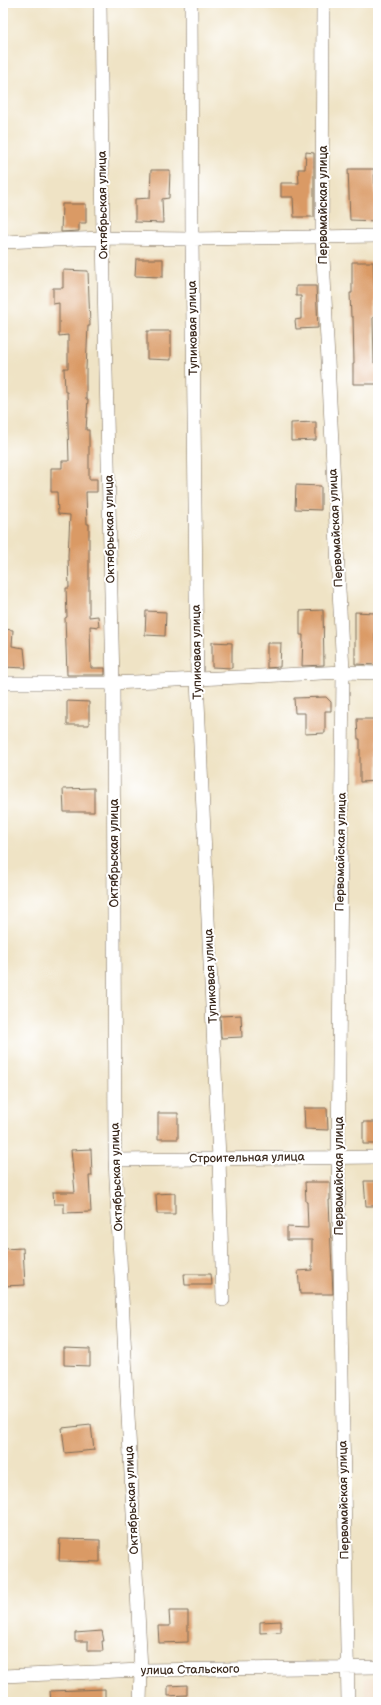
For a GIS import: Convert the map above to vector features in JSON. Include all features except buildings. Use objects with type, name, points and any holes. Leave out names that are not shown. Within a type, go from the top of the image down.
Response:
[{"type":"street","name":"Октябрьская улица","points":[[100,3],[103,238],[113,683],[115,1160],[141,1670],[140,1702]]},
{"type":"street","name":"Тупиковая улица","points":[[190,3],[197,680],[219,1158],[223,1300]]},
{"type":"street","name":"Первомайская улица","points":[[323,3],[322,236],[343,672],[338,1157],[348,1702]]},
{"type":"street","points":[[3,242],[103,238],[192,239],[378,236]]},
{"type":"street","points":[[3,683],[113,683],[343,672],[378,673]]},
{"type":"street","name":"Строительная улица","points":[[115,1160],[378,1157]]},
{"type":"street","name":"улица Стальского","points":[[3,1676],[141,1670],[378,1667]]},
{"type":"shaded area","points":[[364,1678],[378,1678],[378,1702],[365,1702]]}]
